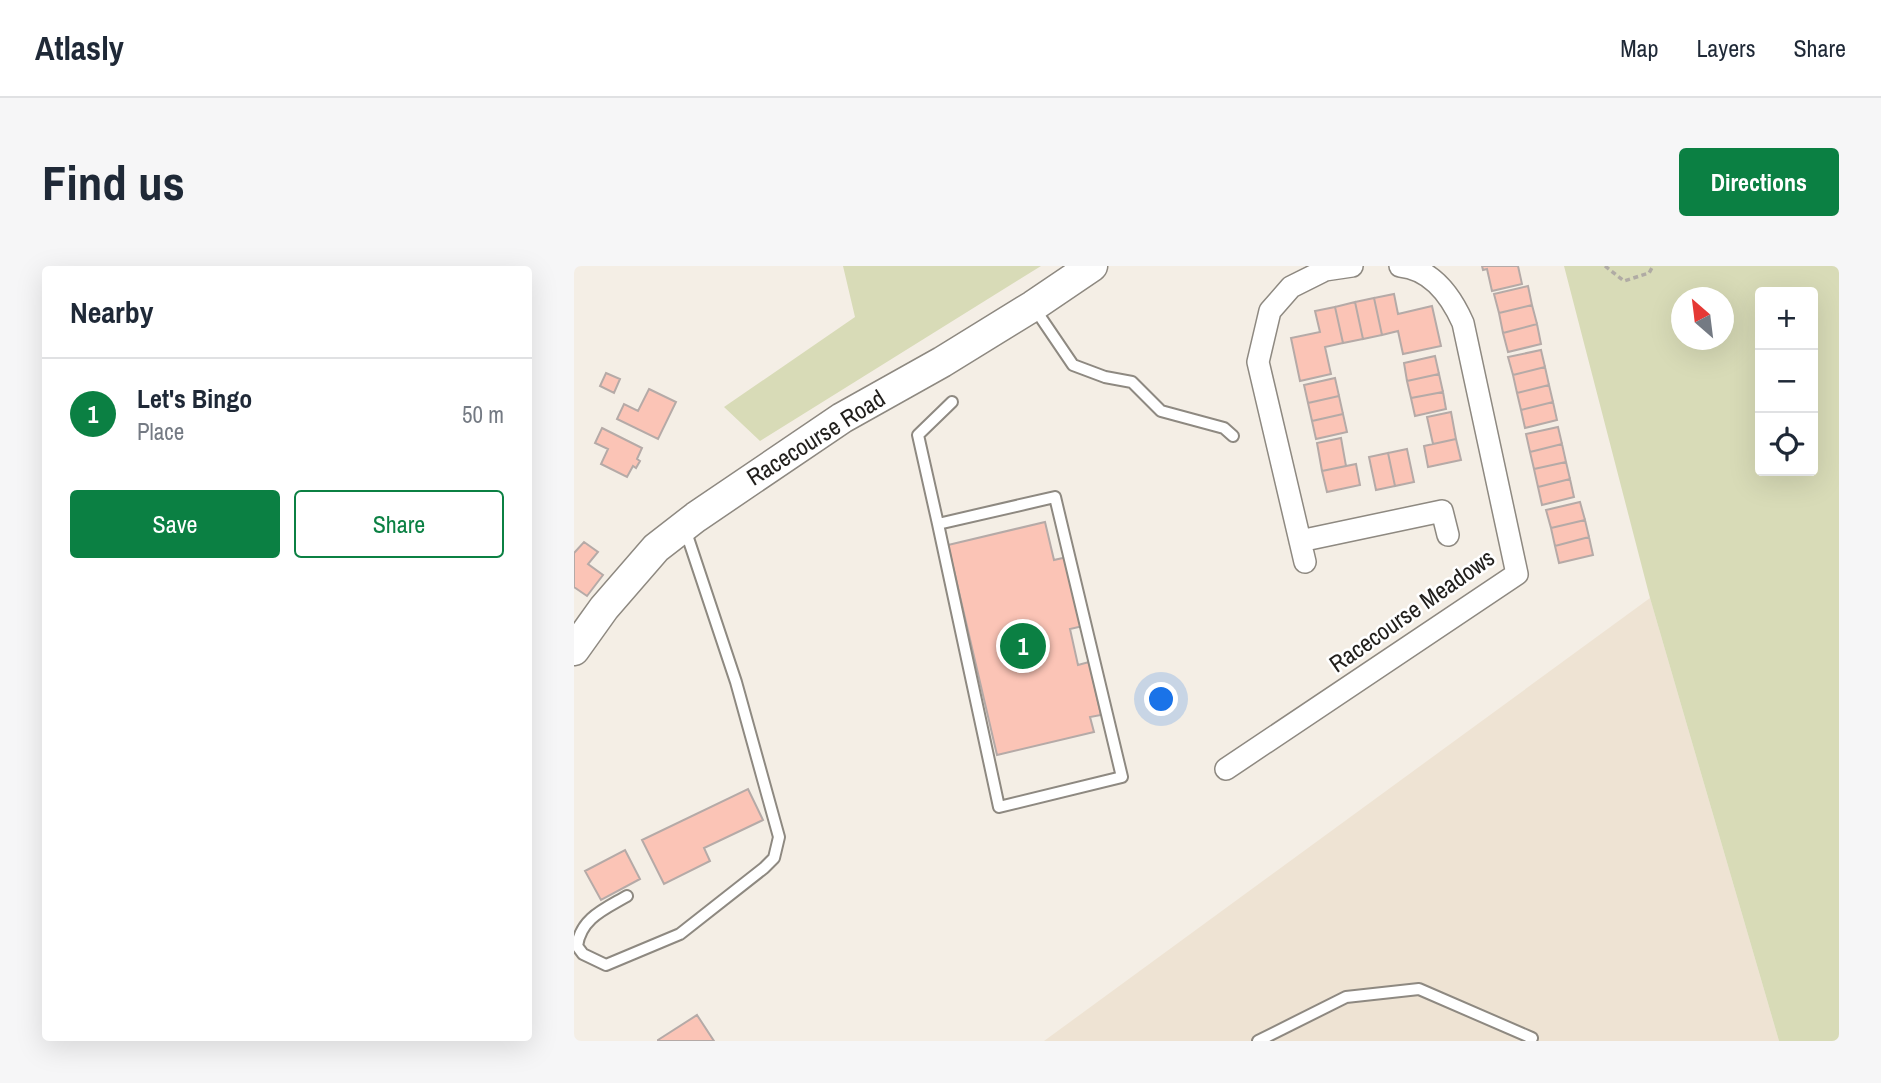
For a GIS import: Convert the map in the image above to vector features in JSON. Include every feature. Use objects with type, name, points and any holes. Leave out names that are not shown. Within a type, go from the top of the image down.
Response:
[{"type":"street","name":"Racecourse Road","points":[[574,650],[604,608],[656,548],[684,526],[842,418],[942,362],[1092,266]]},
{"type":"street","points":[[1352,266],[1298,273],[1270,311],[1258,362],[1303,551],[1442,511],[1448,535]]},
{"type":"street","name":"Racecourse Meadows","points":[[1226,769],[1517,574],[1463,323],[1454,301],[1436,281],[1434,272],[1400,266]]},
{"type":"lane","points":[[1033,306],[1073,365],[1105,377],[1132,382],[1161,411],[1224,428],[1233,436]]},
{"type":"lane","points":[[937,524],[1055,497],[1122,777],[999,807],[937,524],[918,435],[952,402]]},
{"type":"lane","points":[[627,896],[588,920],[578,934],[577,946],[583,954],[606,965],[680,934],[764,868],[774,858],[779,837],[736,682],[684,526]]},
{"type":"lane","points":[[1258,1041],[1346,997],[1419,989],[1532,1038]]},
{"type":"path","points":[[1605,266],[1624,281],[1648,273],[1653,266]]},
{"type":"shaded area","points":[[1650,598],[1779,1041],[1044,1041]]},
{"type":"green space","points":[[843,266],[1041,266],[760,441],[724,407],[855,317]]},
{"type":"green space","points":[[1564,266],[1839,266],[1839,1041],[1779,1041],[1650,598]]},
{"type":"building","points":[[1482,266],[1518,266],[1522,284],[1492,291],[1487,269],[1483,270]]},
{"type":"building","points":[[1528,286],[1532,305],[1499,313],[1494,294]]},
{"type":"building","points":[[1394,294],[1398,314],[1432,306],[1441,346],[1403,354],[1398,331],[1382,335],[1374,298]]},
{"type":"building","points":[[1374,298],[1382,335],[1363,339],[1355,302]]},
{"type":"building","points":[[1355,302],[1363,339],[1343,343],[1335,307]]},
{"type":"building","points":[[1532,305],[1537,324],[1503,333],[1499,313]]},
{"type":"building","points":[[1335,307],[1343,343],[1325,347],[1331,374],[1300,381],[1291,338],[1320,332],[1315,311]]},
{"type":"building","points":[[1537,324],[1541,344],[1508,352],[1503,333]]},
{"type":"building","points":[[1541,350],[1545,367],[1513,375],[1508,357]]},
{"type":"building","points":[[1435,356],[1439,374],[1407,381],[1404,363]]},
{"type":"building","points":[[1545,367],[1549,385],[1517,393],[1513,375]]},
{"type":"building","points":[[606,373],[620,379],[614,393],[600,386]]},
{"type":"building","points":[[1439,374],[1443,392],[1411,398],[1407,381]]},
{"type":"building","points":[[1335,378],[1339,396],[1308,403],[1304,385]]},
{"type":"building","points":[[1549,385],[1553,402],[1521,410],[1517,393]]},
{"type":"building","points":[[649,389],[676,402],[658,439],[617,419],[624,404],[638,411]]},
{"type":"building","points":[[1443,392],[1446,409],[1415,416],[1411,398]]},
{"type":"building","points":[[1339,396],[1343,414],[1312,421],[1308,403]]},
{"type":"building","points":[[1553,402],[1557,420],[1525,428],[1521,410]]},
{"type":"building","points":[[1451,412],[1456,439],[1433,444],[1427,417]]},
{"type":"building","points":[[1343,414],[1347,432],[1316,439],[1312,421]]},
{"type":"building","points":[[1558,427],[1562,444],[1530,452],[1526,434]]},
{"type":"building","points":[[602,428],[642,448],[637,459],[640,461],[636,468],[633,466],[627,477],[601,464],[608,449],[595,443]]},
{"type":"building","points":[[1341,438],[1346,466],[1322,471],[1317,443]]},
{"type":"building","points":[[1456,439],[1461,460],[1428,467],[1424,446]]},
{"type":"building","points":[[1562,444],[1566,462],[1534,469],[1530,452]]},
{"type":"building","points":[[1407,449],[1414,482],[1395,486],[1388,453]]},
{"type":"building","points":[[1388,453],[1395,486],[1376,490],[1369,457]]},
{"type":"building","points":[[1566,462],[1570,479],[1538,487],[1534,469]]},
{"type":"building","points":[[1356,464],[1360,485],[1327,492],[1322,471]]},
{"type":"building","points":[[1570,479],[1574,497],[1542,505],[1538,487]]},
{"type":"building","points":[[1580,502],[1585,520],[1551,528],[1546,510]]},
{"type":"building","points":[[1585,520],[1589,537],[1555,546],[1551,528]]},
{"type":"building","points":[[1045,522],[1054,560],[1067,557],[1083,626],[1070,629],[1078,665],[1089,662],[1101,715],[1090,717],[1094,732],[997,755],[948,545]]},
{"type":"building","points":[[1589,537],[1593,555],[1559,563],[1555,546]]},
{"type":"building","points":[[584,542],[598,552],[588,564],[603,575],[587,596],[574,587],[574,553]]},
{"type":"building","points":[[748,789],[763,820],[704,848],[710,861],[664,884],[642,840]]},
{"type":"building","points":[[625,850],[640,879],[601,900],[585,871]]},
{"type":"building","points":[[697,1015],[714,1041],[658,1041],[658,1040]]},
{"type":"place","name":"Let's Bingo","points":[[1023,646]]}]
